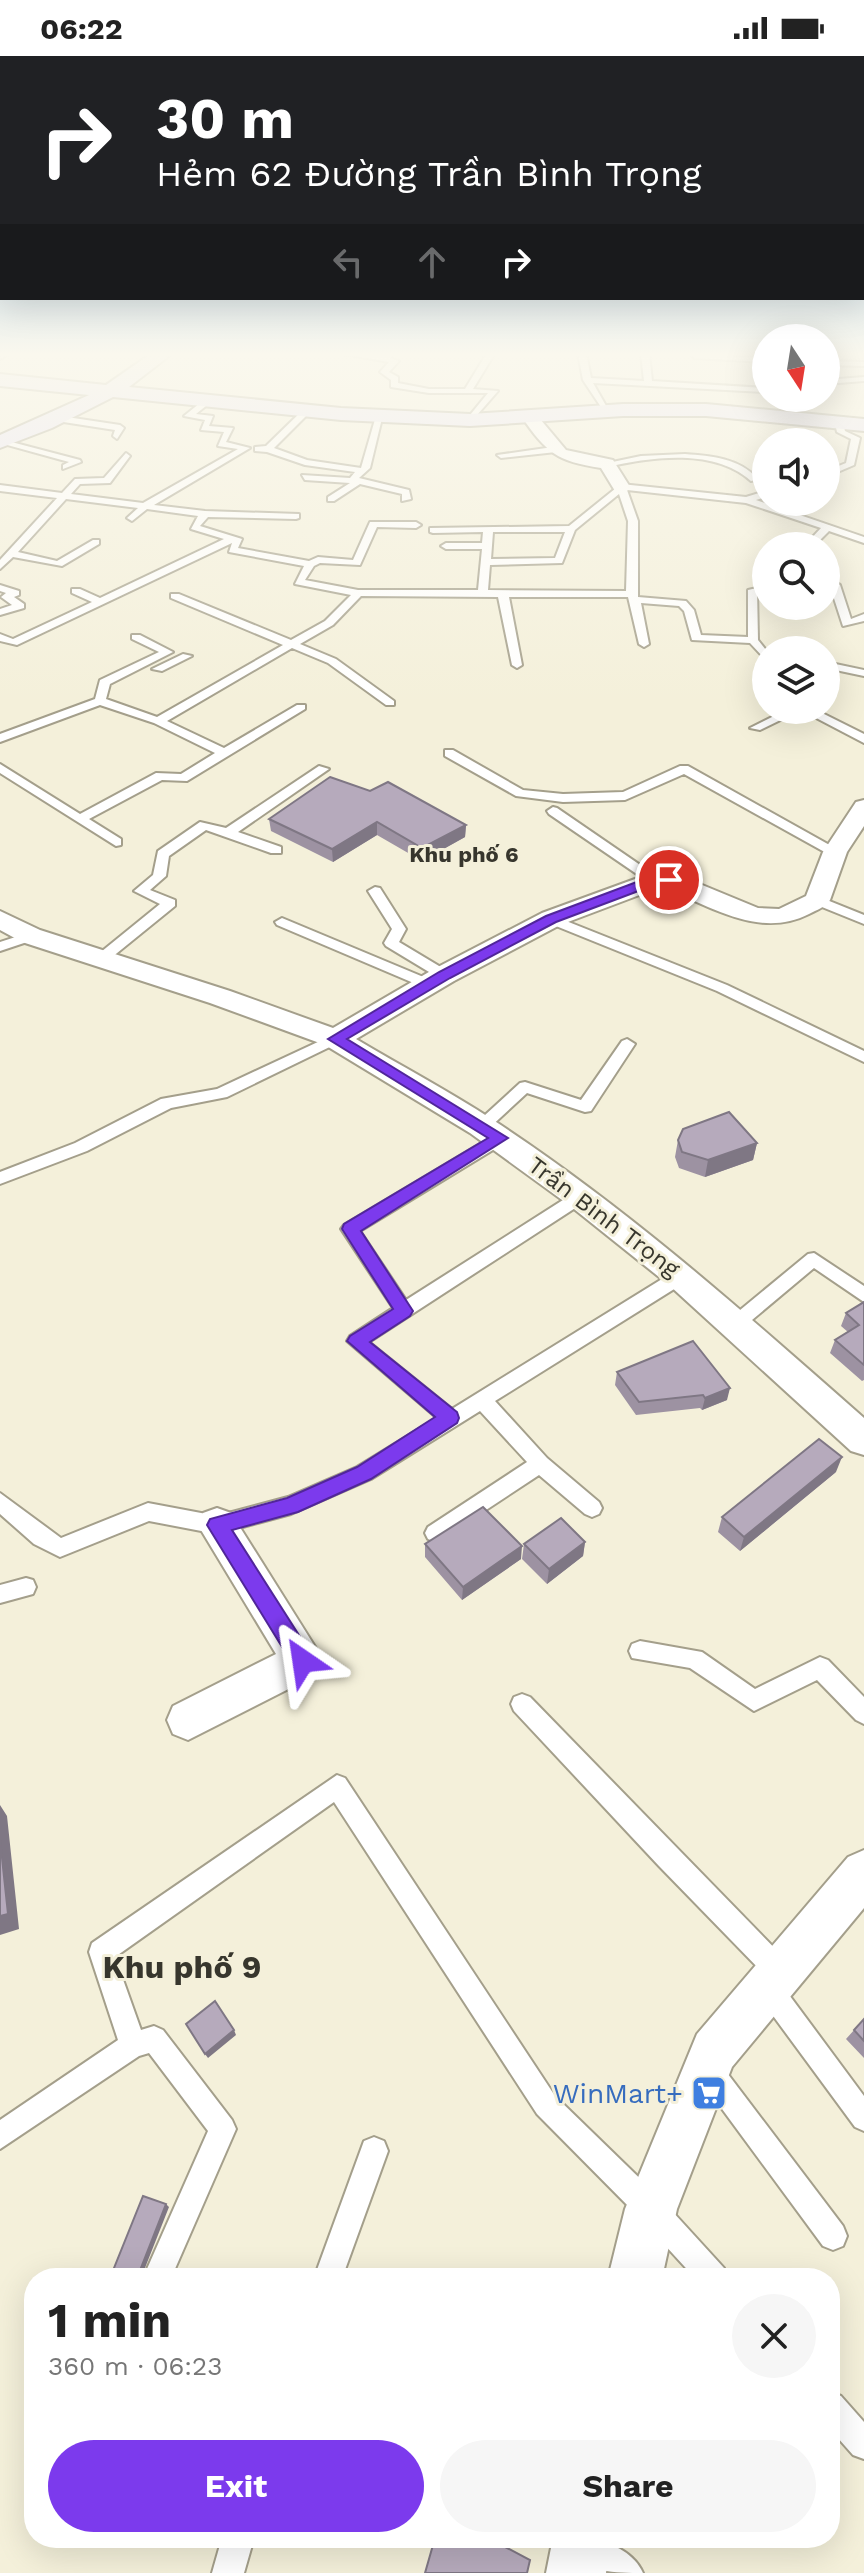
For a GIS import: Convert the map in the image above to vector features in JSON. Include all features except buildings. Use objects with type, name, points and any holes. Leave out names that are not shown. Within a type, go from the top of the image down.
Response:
[{"type":"street","points":[[611,470],[621,487]]},
{"type":"street","points":[[335,1039],[436,980],[551,919],[655,880],[669,880],[754,915],[783,917],[817,900],[835,852],[864,807]]},
{"type":"street","name":"Trần Bình Trọng","points":[[0,919],[31,936],[220,997],[335,1039],[490,1132],[681,1276],[864,1440]]},
{"type":"street","points":[[188,1720],[303,1661],[217,1525]]},
{"type":"street","points":[[637,2268],[651,2209],[714,2051],[864,1873]]},
{"type":"lane","points":[[0,566],[78,481],[107,481],[115,470]]},
{"type":"lane","points":[[132,518],[147,505],[207,470]]},
{"type":"lane","points":[[331,499],[355,481],[363,471],[360,470]]},
{"type":"lane","points":[[305,477],[355,481],[410,492]]},
{"type":"lane","points":[[621,487],[633,521],[633,597],[644,644]]},
{"type":"lane","points":[[484,562],[559,561],[571,529],[621,487],[747,500],[864,540]]},
{"type":"lane","points":[[0,488],[205,514],[296,516]]},
{"type":"lane","points":[[747,500],[752,498]]},
{"type":"lane","points":[[205,514],[194,527],[239,541],[232,550],[310,564]]},
{"type":"lane","points":[[416,525],[373,524],[357,563],[318,560],[310,564],[299,582],[358,593],[448,589],[483,594],[633,597],[682,603],[689,610],[696,638],[752,640]]},
{"type":"lane","points":[[433,530],[571,529]]},
{"type":"lane","points":[[823,532],[826,529]]},
{"type":"lane","points":[[446,530],[446,550],[486,546]]},
{"type":"lane","points":[[483,594],[488,531]]},
{"type":"lane","points":[[0,637],[13,643],[233,539]]},
{"type":"lane","points":[[12,554],[58,564],[96,542]]},
{"type":"lane","points":[[0,588],[15,593],[6,597],[20,606],[0,612]]},
{"type":"lane","points":[[76,591],[98,601]]},
{"type":"lane","points":[[158,721],[329,623],[358,593]]},
{"type":"lane","points":[[503,594],[517,665]]},
{"type":"lane","points":[[175,596],[332,661],[390,703]]},
{"type":"lane","points":[[840,601],[847,624],[864,617]]},
{"type":"lane","points":[[102,697],[104,682],[168,652],[136,637]]},
{"type":"lane","points":[[0,738],[102,697],[187,656]]},
{"type":"lane","points":[[840,668],[864,673]]},
{"type":"lane","points":[[102,697],[224,753]]},
{"type":"lane","points":[[80,819],[160,776],[183,778],[301,707]]},
{"type":"lane","points":[[756,728],[765,724]]},
{"type":"lane","points":[[835,724],[864,739]]},
{"type":"lane","points":[[449,753],[520,793],[563,798],[625,796],[684,769],[835,852]]},
{"type":"lane","points":[[0,768],[116,842]]},
{"type":"lane","points":[[228,833],[323,769]]},
{"type":"lane","points":[[553,811],[655,880]]},
{"type":"lane","points":[[101,959],[170,903],[141,891],[159,876],[163,854],[204,825],[276,850]]},
{"type":"lane","points":[[375,891],[399,929],[391,943],[436,980]]},
{"type":"lane","points":[[817,900],[864,920]]},
{"type":"lane","points":[[551,919],[722,988],[864,1057]]},
{"type":"lane","points":[[282,922],[436,980]]},
{"type":"lane","points":[[0,947],[31,936]]},
{"type":"lane","points":[[0,1178],[81,1147],[167,1103],[221,1093],[335,1039]]},
{"type":"lane","points":[[404,1311],[350,1229],[490,1132],[525,1087],[585,1107],[627,1044]]},
{"type":"lane","points":[[450,1418],[356,1341],[580,1197]]},
{"type":"lane","points":[[734,1325],[814,1259],[864,1295]]},
{"type":"lane","points":[[0,1502],[41,1538],[60,1548],[148,1512],[217,1525],[291,1505],[364,1473],[681,1276]]},
{"type":"lane","points":[[481,1399],[540,1464],[592,1508]]},
{"type":"lane","points":[[435,1533],[540,1464]]},
{"type":"lane","points":[[0,1594],[26,1587]]},
{"type":"lane","points":[[640,1651],[694,1659],[754,1701],[820,1667],[864,1713]]},
{"type":"lane","points":[[522,1704],[667,1858],[776,1981],[864,2118]]},
{"type":"lane","points":[[133,2045],[101,1952],[337,1786],[546,2105],[651,2209],[705,2268]]},
{"type":"lane","points":[[0,2136],[133,2045],[154,2039],[223,2129],[161,2268]]},
{"type":"lane","points":[[708,2068],[833,2236]]},
{"type":"lane","points":[[332,2268],[374,2151]]},
{"type":"lane","points":[[840,2418],[864,2444]]},
{"type":"lane","points":[[228,2573],[235,2548]]},
{"type":"place","name":"WinMart+","points":[[709,2093]]},
{"type":"district","name":"Khu phố 6","points":[[464,854]]},
{"type":"district","name":"Khu phố 9","points":[[182,1967]]},
{"type":"route","points":[[303,1661],[217,1525],[291,1505],[364,1473],[450,1418],[356,1341],[404,1311],[350,1229],[500,1138],[335,1039],[444,975],[551,919],[655,880],[669,880]]}]
